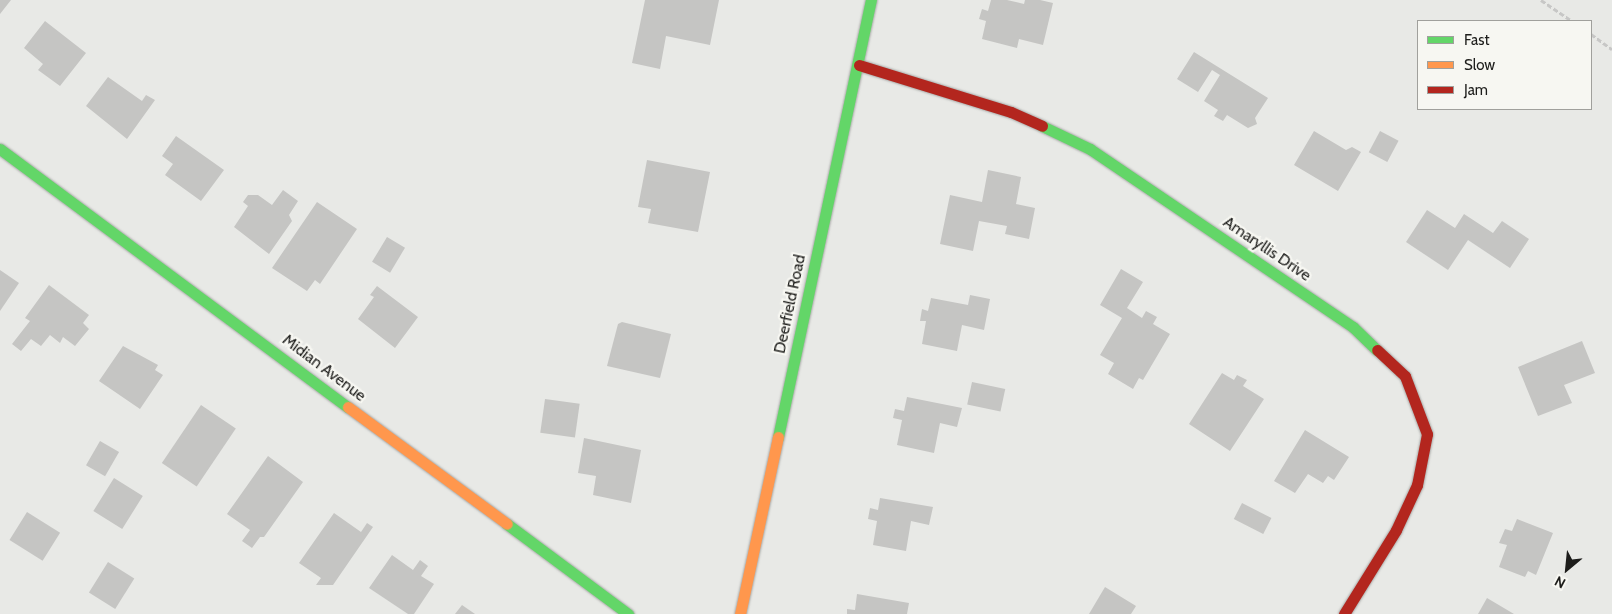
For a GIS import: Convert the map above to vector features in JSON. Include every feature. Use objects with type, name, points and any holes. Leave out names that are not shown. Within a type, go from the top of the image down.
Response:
[{"type":"street","name":"Deerfield Road","points":[[740,614],[871,0]]},
{"type":"street","name":"Amaryllis Drive","points":[[858,65],[1012,112],[1090,149],[1353,327],[1405,376],[1427,434],[1418,486],[1396,530],[1344,614]]},
{"type":"street","name":"Midian Avenue","points":[[0,149],[628,614]]},
{"type":"path","points":[[1541,0],[1571,20]]},
{"type":"path","points":[[1592,35],[1612,49]]},
{"type":"building","points":[[0,0],[11,0],[0,14]]},
{"type":"building","points":[[645,0],[719,0],[710,45],[666,36],[660,69],[632,63]]},
{"type":"building","points":[[991,0],[1007,0],[1024,4],[1025,0],[1040,0],[1053,3],[1043,45],[1019,39],[1017,48],[982,39],[986,21],[979,19],[982,9],[988,11]]},
{"type":"building","points":[[45,21],[86,53],[60,86],[38,70],[43,64],[24,48]]},
{"type":"building","points":[[1194,52],[1268,98],[1255,118],[1257,124],[1248,128],[1227,115],[1223,121],[1214,116],[1218,110],[1204,101],[1220,75],[1212,70],[1198,92],[1177,79]]},
{"type":"building","points":[[108,77],[142,101],[146,95],[155,100],[127,139],[86,106]]},
{"type":"building","points":[[1314,131],[1346,150],[1352,147],[1361,152],[1338,191],[1294,165]]},
{"type":"building","points":[[1380,131],[1399,141],[1387,162],[1369,152]]},
{"type":"building","points":[[176,136],[224,170],[201,201],[165,175],[173,164],[162,156]]},
{"type":"building","points":[[647,160],[710,172],[698,232],[648,223],[651,209],[638,207]]},
{"type":"building","points":[[988,170],[1021,177],[1016,204],[1035,208],[1029,239],[1005,234],[1007,226],[979,221],[973,251],[940,244],[950,195],[982,202]]},
{"type":"building","points":[[283,190],[298,201],[289,215],[292,221],[269,254],[234,227],[248,206],[243,202],[248,195],[258,195],[272,205]]},
{"type":"building","points":[[317,202],[357,229],[320,284],[315,280],[307,291],[272,268]]},
{"type":"building","points":[[1427,210],[1455,228],[1464,214],[1493,233],[1502,221],[1529,239],[1510,268],[1468,240],[1448,270],[1406,242]]},
{"type":"building","points":[[387,237],[405,248],[390,273],[372,262]]},
{"type":"building","points":[[1121,269],[1143,282],[1127,308],[1142,318],[1146,311],[1157,317],[1153,324],[1170,334],[1143,380],[1139,378],[1133,389],[1108,374],[1114,363],[1100,355],[1122,318],[1100,305]]},
{"type":"building","points":[[0,270],[19,283],[0,311]]},
{"type":"building","points":[[49,285],[89,315],[83,323],[89,329],[75,346],[63,337],[60,343],[50,335],[41,346],[31,339],[21,351],[12,344],[30,321],[25,318]]},
{"type":"building","points":[[377,286],[418,317],[395,348],[358,319],[374,297],[370,295]]},
{"type":"building","points":[[970,295],[990,299],[984,330],[962,325],[957,351],[922,344],[926,321],[920,321],[922,309],[928,311],[931,298],[968,305]]},
{"type":"building","points":[[622,322],[671,334],[660,378],[607,366],[618,324]]},
{"type":"building","points":[[1582,341],[1595,373],[1564,385],[1572,403],[1538,416],[1518,367]]},
{"type":"building","points":[[123,346],[158,365],[155,370],[163,375],[140,409],[99,381]]},
{"type":"building","points":[[1222,373],[1234,380],[1237,375],[1247,380],[1243,386],[1264,399],[1230,451],[1189,424]]},
{"type":"building","points":[[972,382],[1005,389],[1000,412],[967,404]]},
{"type":"building","points":[[907,397],[962,408],[957,427],[940,423],[934,453],[897,445],[902,420],[893,418],[895,409],[904,411]]},
{"type":"building","points":[[545,399],[580,404],[575,438],[540,433]]},
{"type":"building","points":[[201,405],[236,428],[197,487],[162,463]]},
{"type":"building","points":[[1305,430],[1349,457],[1334,480],[1328,476],[1323,483],[1308,474],[1295,493],[1274,481]]},
{"type":"building","points":[[584,438],[641,450],[631,503],[593,495],[596,476],[578,473]]},
{"type":"building","points":[[100,441],[119,452],[105,476],[86,465]]},
{"type":"building","points":[[268,456],[303,482],[264,537],[260,537],[252,548],[242,541],[250,530],[227,514]]},
{"type":"building","points":[[114,478],[143,496],[122,529],[93,511]]},
{"type":"building","points":[[880,498],[933,507],[929,525],[911,521],[906,551],[873,545],[877,521],[868,519],[870,508],[878,510]]},
{"type":"building","points":[[1242,503],[1271,518],[1263,534],[1234,519]]},
{"type":"building","points":[[27,512],[60,533],[43,561],[10,540]]},
{"type":"building","points":[[334,513],[361,532],[367,523],[373,527],[333,585],[316,585],[321,578],[299,563]]},
{"type":"building","points":[[1517,519],[1553,533],[1536,575],[1528,571],[1525,577],[1499,567],[1507,545],[1499,543],[1505,529],[1512,531]]},
{"type":"building","points":[[392,555],[413,570],[420,560],[428,566],[421,576],[434,584],[414,614],[408,614],[369,588]]},
{"type":"building","points":[[108,562],[134,578],[115,609],[89,593]]},
{"type":"building","points":[[1105,587],[1136,606],[1131,614],[1089,614]]},
{"type":"building","points":[[857,594],[909,603],[907,614],[847,614],[847,609],[855,610]]},
{"type":"building","points":[[1487,598],[1514,614],[1478,614]]},
{"type":"building","points":[[462,605],[475,614],[455,614]]},
{"type":"traffic: fast","points":[[778,437],[871,0]]},
{"type":"traffic: fast","points":[[1042,126],[1090,149],[1353,327],[1377,350]]},
{"type":"traffic: fast","points":[[0,149],[348,407]]},
{"type":"traffic: fast","points":[[507,524],[628,614]]},
{"type":"traffic: slow","points":[[348,407],[507,524]]},
{"type":"traffic: slow","points":[[740,614],[778,437]]},
{"type":"traffic: jam","points":[[859,65],[1011,112],[1042,126]]},
{"type":"traffic: jam","points":[[1344,614],[1396,530],[1417,485],[1427,434],[1405,376],[1377,350]]}]
